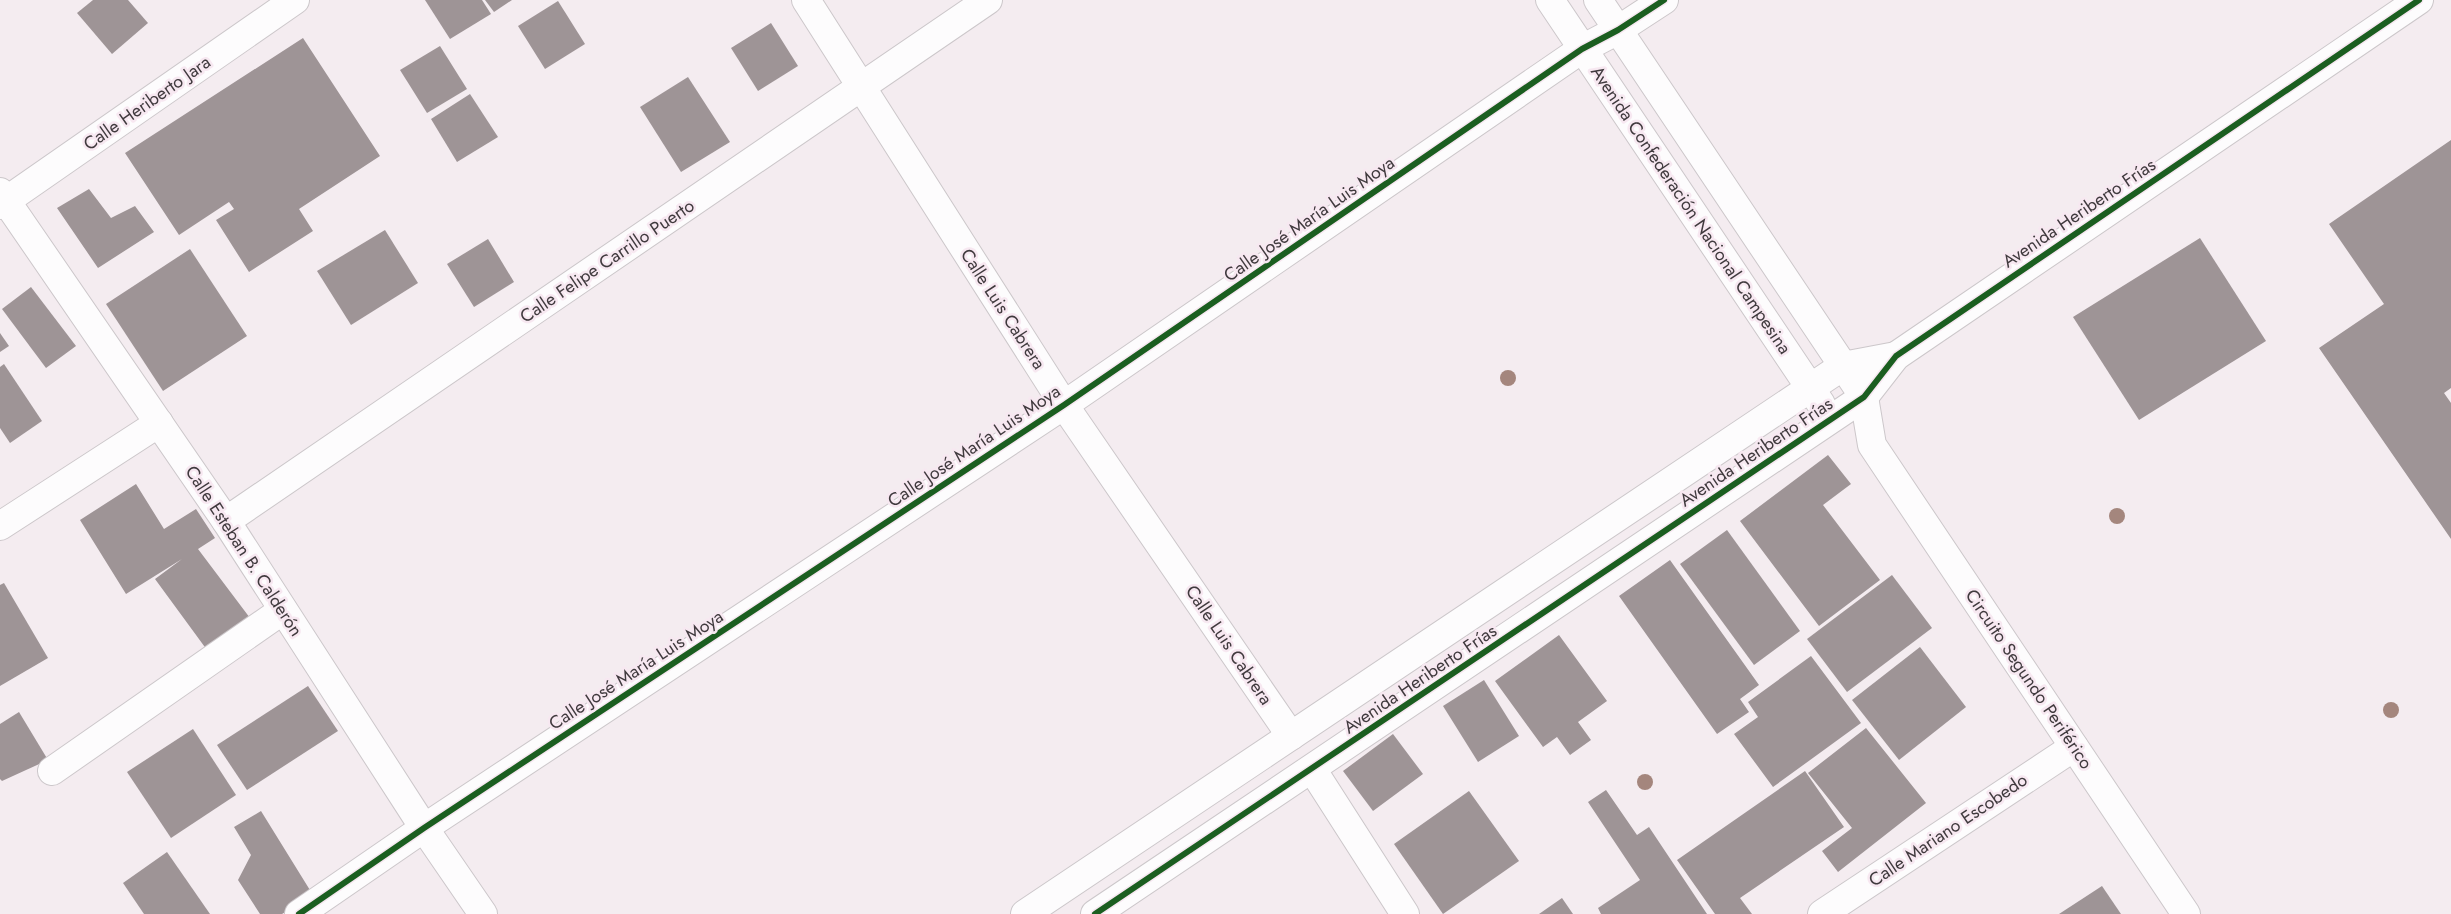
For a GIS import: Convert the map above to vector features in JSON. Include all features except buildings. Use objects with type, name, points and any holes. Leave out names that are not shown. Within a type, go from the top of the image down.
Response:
[{"type":"street","name":"Calle Heriberto Jara","points":[[2,199],[295,0]]},
{"type":"street","name":"Calle Luis Cabrera","points":[[806,0],[1064,405],[1291,736]]},
{"type":"street","name":"Calle Felipe Carrillo Puerto","points":[[226,521],[988,0]]},
{"type":"street","name":"Avenida Confederación Nacional Campesina","points":[[1550,0],[1831,420]]},
{"type":"street","points":[[1598,0],[1864,397]]},
{"type":"street","name":"Calle José María Luis Moya","points":[[299,914],[424,828],[1064,405],[1582,49],[1618,30],[1664,0]]},
{"type":"street","name":"Avenida Heriberto Frías","points":[[1095,914],[1831,420],[1864,397],[1896,356],[2419,0]]},
{"type":"street","name":"Calle Esteban B. Calderón","points":[[2,199],[226,521],[424,828],[483,914]]},
{"type":"street","name":"Avenida Heriberto Frías","points":[[1026,914],[1844,366],[1896,356]]},
{"type":"street","name":"Circuito Segundo Periférico","points":[[1864,397],[1872,445],[2186,914]]},
{"type":"street","name":"Circuito Segundo Periférico","points":[[1831,420],[1872,445]]},
{"type":"street","points":[[0,526],[158,424]]},
{"type":"street","points":[[52,770],[283,610]]},
{"type":"street","name":"Calle Mariano Escobedo","points":[[1822,914],[2074,746]]},
{"type":"street","points":[[1312,769],[1405,914]]},
{"type":"cycle path","points":[[299,914],[424,828],[1064,405],[1582,49],[1618,30],[1664,0]]},
{"type":"cycle path","points":[[1095,914],[1864,397],[1896,356],[2419,0]]}]
